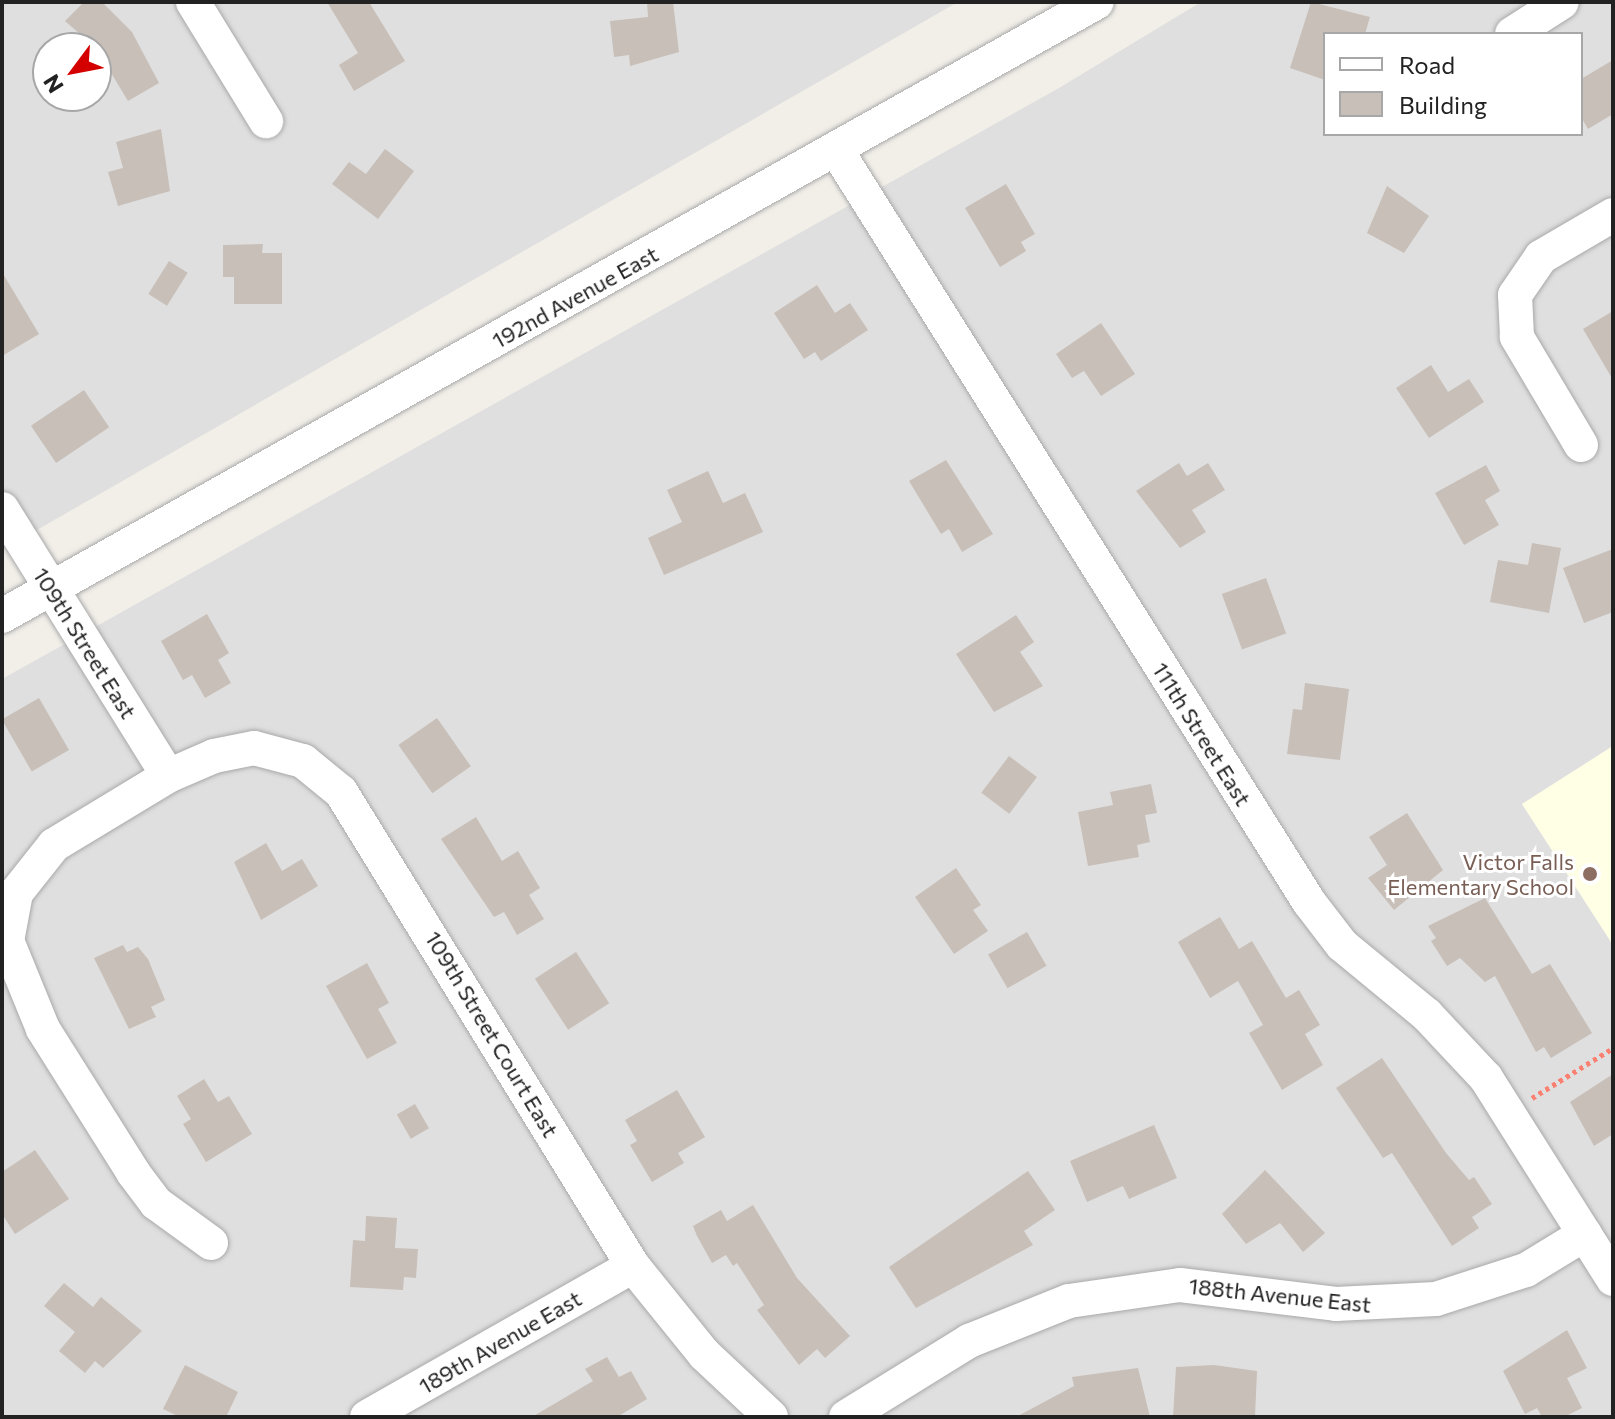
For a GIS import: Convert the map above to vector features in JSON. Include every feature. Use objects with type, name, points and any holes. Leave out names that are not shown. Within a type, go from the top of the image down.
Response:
[{"type":"street","points":[[193,2],[266,121]]},
{"type":"street","name":"192nd Avenue East","points":[[2,616],[837,151],[1097,2]]},
{"type":"street","points":[[1515,32],[1562,2]]},
{"type":"street","name":"111th Street East","points":[[837,151],[1309,902],[1342,945],[1477,1068],[1613,1279]]},
{"type":"street","points":[[1581,445],[1517,337],[1513,316],[1523,277],[1541,257],[1613,215]]},
{"type":"street","name":"109th Street East","points":[[2,509],[168,776]]},
{"type":"street","name":"109th Street Court East","points":[[211,1243],[156,1203],[133,1172],[43,1029],[7,941],[16,893],[31,867],[54,845],[168,776],[214,756],[254,748],[303,761],[341,792],[633,1266],[704,1354],[771,1417]]},
{"type":"street","name":"188th Avenue East","points":[[846,1417],[969,1341],[1069,1301],[1180,1285],[1336,1304],[1436,1299],[1526,1270],[1585,1234]]},
{"type":"street","name":"189th Avenue East","points":[[367,1417],[633,1266]]},
{"type":"path","points":[[1524,1103],[1613,1048]]},
{"type":"shaded area","points":[[2,2],[958,2],[2,550]]},
{"type":"shaded area","points":[[1201,2],[1613,2],[1613,746],[1522,804],[1613,945],[1613,1417],[2,1417],[2,679],[1059,88]]},
{"type":"shaded area","name":"Victor Falls Elementary School","points":[[1613,746],[1613,945],[1522,804]]},
{"type":"building","points":[[84,2],[102,2],[132,32],[159,83],[128,101],[112,74],[112,32],[78,32],[65,21]]},
{"type":"building","points":[[327,2],[369,2],[405,61],[354,91],[339,65],[358,53]]},
{"type":"building","points":[[647,2],[673,2],[679,52],[630,66],[629,55],[614,57],[610,21],[648,17]]},
{"type":"building","points":[[1311,2],[1370,17],[1366,32],[1323,32],[1323,79],[1290,68]]},
{"type":"building","points":[[1613,60],[1613,114],[1588,129],[1583,120],[1583,78]]},
{"type":"building","points":[[161,129],[170,191],[118,206],[108,172],[123,168],[116,142]]},
{"type":"building","points":[[385,149],[414,171],[378,219],[332,184],[349,162],[366,174]]},
{"type":"building","points":[[1006,184],[1035,234],[1021,242],[1026,251],[1000,267],[965,208]]},
{"type":"building","points":[[1387,186],[1429,216],[1404,253],[1367,233]]},
{"type":"building","points":[[263,244],[262,253],[282,253],[282,304],[234,304],[234,277],[223,277],[223,245]]},
{"type":"building","points":[[169,261],[188,273],[167,306],[148,294]]},
{"type":"building","points":[[2,272],[39,334],[2,356]]},
{"type":"building","points":[[817,285],[835,313],[850,303],[868,330],[821,361],[815,352],[804,359],[774,313]]},
{"type":"building","points":[[1613,311],[1613,380],[1583,329]]},
{"type":"building","points":[[1101,323],[1135,374],[1101,396],[1084,371],[1072,378],[1056,354]]},
{"type":"building","points":[[1431,365],[1448,392],[1469,379],[1484,402],[1429,438],[1396,388]]},
{"type":"building","points":[[84,390],[109,427],[56,463],[31,426]]},
{"type":"building","points":[[946,460],[993,534],[962,552],[949,529],[941,534],[909,481]]},
{"type":"building","points":[[1179,463],[1187,476],[1208,463],[1225,490],[1192,510],[1206,532],[1180,548],[1136,491]]},
{"type":"building","points":[[1486,465],[1500,491],[1485,500],[1499,525],[1464,545],[1435,493]]},
{"type":"building","points":[[708,471],[723,503],[745,493],[763,532],[664,575],[648,538],[682,522],[667,490]]},
{"type":"building","points":[[1532,543],[1561,548],[1549,613],[1490,602],[1498,560],[1528,565]]},
{"type":"building","points":[[1613,549],[1613,612],[1584,623],[1563,568]]},
{"type":"building","points":[[1266,578],[1286,633],[1242,650],[1222,594]]},
{"type":"building","points":[[207,614],[229,653],[218,660],[231,683],[205,698],[192,675],[183,680],[161,641]]},
{"type":"building","points":[[1016,615],[1034,642],[1020,652],[1043,686],[994,712],[956,654]]},
{"type":"building","points":[[1305,683],[1349,689],[1340,760],[1287,754],[1293,709],[1302,710]]},
{"type":"building","points":[[39,698],[69,750],[32,771],[2,719]]},
{"type":"building","points":[[437,718],[471,766],[432,793],[398,745]]},
{"type":"building","points":[[1009,756],[1037,777],[1009,814],[981,793]]},
{"type":"building","points":[[1151,784],[1157,813],[1145,815],[1150,842],[1137,845],[1139,857],[1088,866],[1078,812],[1113,805],[1110,792]]},
{"type":"building","points":[[1407,813],[1443,870],[1394,910],[1368,878],[1387,865],[1369,837]]},
{"type":"building","points":[[476,817],[502,861],[518,851],[540,888],[529,895],[544,919],[517,935],[504,912],[494,917],[441,839]]},
{"type":"building","points":[[266,843],[282,871],[302,859],[318,886],[261,920],[234,862]]},
{"type":"building","points":[[956,868],[981,905],[973,910],[988,931],[954,954],[915,897]]},
{"type":"building","points":[[1485,898],[1532,974],[1550,964],[1592,1033],[1551,1058],[1544,1047],[1536,1052],[1495,976],[1485,982],[1460,958],[1447,966],[1431,941],[1436,938],[1428,926]]},
{"type":"building","points":[[1220,917],[1239,949],[1252,941],[1286,998],[1299,990],[1320,1025],[1305,1034],[1323,1065],[1282,1090],[1249,1033],[1263,1025],[1238,981],[1210,998],[1178,942]]},
{"type":"building","points":[[1027,932],[1046,966],[1008,988],[988,954]]},
{"type":"building","points":[[123,945],[127,952],[138,947],[148,959],[165,1000],[151,1007],[156,1017],[129,1029],[94,958]]},
{"type":"building","points":[[576,952],[609,1003],[568,1030],[535,979]]},
{"type":"building","points":[[367,963],[389,1003],[378,1009],[397,1043],[367,1059],[326,986]]},
{"type":"building","points":[[1382,1058],[1446,1153],[1469,1180],[1474,1177],[1492,1204],[1472,1217],[1479,1228],[1452,1246],[1392,1153],[1383,1158],[1336,1088]]},
{"type":"building","points":[[1613,1074],[1613,1134],[1594,1146],[1570,1102]]},
{"type":"building","points":[[204,1079],[218,1102],[229,1096],[252,1134],[206,1162],[183,1124],[191,1119],[177,1096]]},
{"type":"building","points":[[677,1090],[705,1137],[678,1153],[684,1163],[652,1182],[630,1145],[637,1141],[625,1120]]},
{"type":"building","points":[[415,1104],[429,1128],[411,1139],[397,1114]]},
{"type":"building","points":[[1154,1125],[1177,1178],[1129,1199],[1123,1186],[1087,1202],[1070,1161]]},
{"type":"building","points":[[35,1150],[69,1199],[15,1234],[2,1214],[2,1172]]},
{"type":"building","points":[[1265,1170],[1325,1233],[1303,1252],[1280,1223],[1246,1244],[1222,1214]]},
{"type":"building","points":[[1028,1171],[1055,1210],[1024,1231],[1033,1245],[916,1308],[889,1267]]},
{"type":"building","points":[[753,1205],[797,1278],[850,1336],[825,1358],[817,1349],[799,1365],[757,1310],[764,1305],[737,1263],[733,1266],[726,1255],[712,1263],[697,1236],[693,1226],[721,1210],[727,1221]]},
{"type":"building","points":[[366,1216],[397,1218],[395,1248],[418,1249],[416,1278],[404,1277],[403,1290],[350,1287],[353,1240],[365,1241]]},
{"type":"building","points":[[64,1283],[93,1307],[101,1297],[142,1331],[103,1368],[95,1361],[85,1373],[59,1351],[75,1332],[44,1306]]},
{"type":"building","points":[[1567,1330],[1587,1368],[1567,1378],[1582,1408],[1564,1417],[1542,1417],[1537,1408],[1525,1414],[1503,1371]]},
{"type":"building","points":[[607,1357],[619,1377],[631,1371],[647,1399],[617,1417],[532,1417],[593,1381],[585,1369]]},
{"type":"building","points":[[185,1365],[238,1392],[226,1417],[180,1417],[163,1409]]},
{"type":"building","points":[[1214,1365],[1257,1371],[1255,1417],[1173,1417],[1176,1367]]},
{"type":"building","points":[[1138,1368],[1150,1417],[1016,1417],[1074,1386],[1072,1377]]},
{"type":"place","name":"Victor Falls Elementary School","points":[[1590,874]]}]
